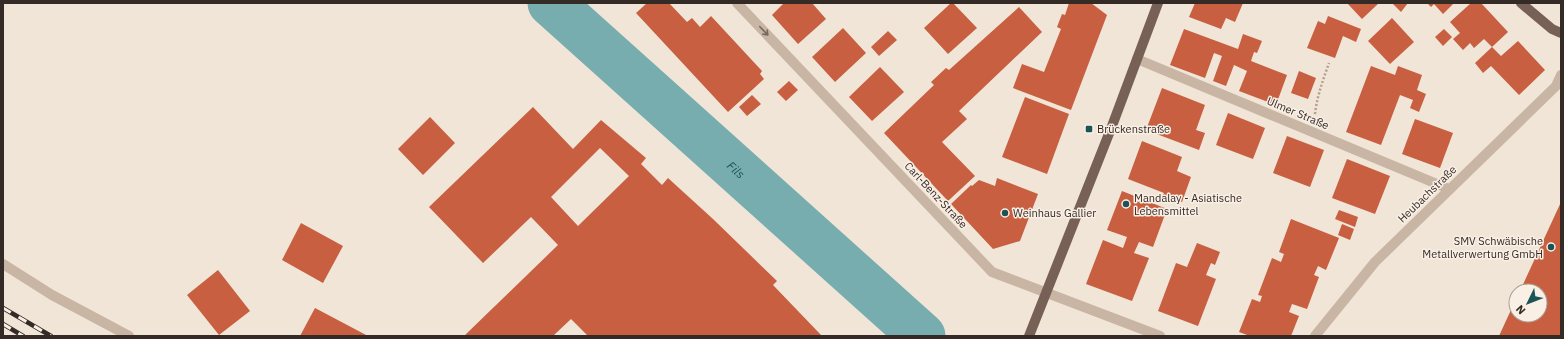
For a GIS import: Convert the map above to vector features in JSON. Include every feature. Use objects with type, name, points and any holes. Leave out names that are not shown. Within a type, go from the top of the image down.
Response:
[{"type":"main road","points":[[1029,336],[1158,3]]},
{"type":"main road","points":[[1521,3],[1552,29],[1561,33]]},
{"type":"street","name":"Carl-Benz-Straße","points":[[737,3],[992,272],[1160,336]]},
{"type":"street","name":"Ulmer Straße","points":[[1137,59],[1449,189]]},
{"type":"street","name":"Heubachstraße","points":[[1315,336],[1375,262],[1556,86],[1561,75]]},
{"type":"street","points":[[3,264],[52,295],[129,336]]},
{"type":"path","points":[[1313,132],[1317,101],[1329,63]]},
{"type":"building","points":[[647,3],[669,3],[687,22],[692,18],[700,27],[711,16],[762,71],[760,74],[764,79],[728,112],[636,13]]},
{"type":"building","points":[[784,3],[812,3],[826,19],[798,44],[772,15]]},
{"type":"building","points":[[951,3],[953,3],[977,28],[948,54],[924,28]]},
{"type":"building","points":[[1069,3],[1091,3],[1107,15],[1071,110],[1013,88],[1022,64],[1044,72],[1061,29],[1057,27],[1062,14],[1065,15]]},
{"type":"building","points":[[1195,3],[1243,3],[1235,22],[1226,18],[1221,29],[1189,17]]},
{"type":"building","points":[[1347,3],[1379,3],[1362,19]]},
{"type":"building","points":[[1408,3],[1401,12],[1393,4]]},
{"type":"building","points":[[1427,3],[1454,3],[1443,14],[1434,4],[1431,7]]},
{"type":"building","points":[[1471,3],[1481,3],[1508,32],[1492,47],[1484,39],[1474,48],[1470,43],[1463,50],[1453,39],[1460,33],[1450,22]]},
{"type":"building","points":[[1019,7],[1042,32],[959,111],[967,119],[942,142],[975,176],[948,201],[884,133],[934,85],[931,82],[946,68],[949,70]]},
{"type":"building","points":[[1328,16],[1361,29],[1356,42],[1343,36],[1335,58],[1307,48],[1318,21],[1325,24]]},
{"type":"building","points":[[1392,18],[1414,42],[1390,64],[1368,41]]},
{"type":"building","points":[[843,28],[866,53],[835,82],[812,57]]},
{"type":"building","points":[[1184,29],[1238,49],[1243,34],[1262,41],[1257,53],[1254,52],[1251,61],[1287,75],[1276,105],[1239,91],[1247,71],[1234,65],[1226,86],[1213,81],[1222,56],[1214,53],[1205,78],[1170,65]]},
{"type":"building","points":[[1444,29],[1452,37],[1443,46],[1435,37]]},
{"type":"building","points":[[888,31],[897,40],[879,56],[871,47]]},
{"type":"building","points":[[1518,41],[1545,70],[1519,95],[1491,66],[1483,73],[1475,63],[1492,47],[1501,56]]},
{"type":"building","points":[[1371,66],[1395,75],[1398,66],[1422,75],[1417,90],[1426,94],[1419,112],[1410,108],[1413,100],[1400,95],[1381,145],[1346,132]]},
{"type":"building","points":[[880,67],[904,92],[872,121],[849,97]]},
{"type":"building","points":[[1299,71],[1316,78],[1308,99],[1291,93]]},
{"type":"building","points":[[789,81],[798,90],[786,101],[777,92]]},
{"type":"building","points":[[1162,88],[1205,105],[1196,130],[1205,133],[1199,150],[1146,130]]},
{"type":"building","points":[[752,95],[761,104],[747,116],[739,107]]},
{"type":"building","points":[[1025,97],[1069,114],[1047,174],[1002,157]]},
{"type":"building","points":[[533,107],[573,149],[601,120],[646,158],[641,164],[662,185],[668,178],[777,281],[773,285],[822,336],[588,336],[571,319],[553,336],[464,336],[558,245],[531,217],[483,263],[429,207]],"holes":[[[600,148],[629,176],[578,226],[551,197]]]},
{"type":"building","points":[[1228,113],[1265,128],[1253,159],[1216,145]]},
{"type":"building","points":[[430,117],[455,143],[423,175],[398,149]]},
{"type":"building","points":[[1415,119],[1453,133],[1440,168],[1402,154]]},
{"type":"building","points":[[1287,136],[1324,150],[1310,187],[1273,173]]},
{"type":"building","points":[[1142,141],[1182,157],[1177,171],[1191,177],[1182,202],[1163,195],[1164,193],[1128,179]]},
{"type":"building","points":[[1347,159],[1390,176],[1375,214],[1332,198]]},
{"type":"building","points":[[997,178],[1038,194],[1020,241],[993,249],[951,204],[971,185],[972,186],[979,180],[995,186]]},
{"type":"building","points":[[1122,191],[1167,209],[1153,247],[1139,242],[1134,253],[1149,258],[1132,301],[1086,284],[1103,240],[1123,248],[1127,237],[1107,230]]},
{"type":"building","name":"SMV Schwäbische Metallverwertung GmbH","points":[[1561,202],[1561,336],[1499,336],[1508,316],[1508,323],[1548,323],[1548,283],[1524,283]]},
{"type":"building","points":[[1339,210],[1358,217],[1355,227],[1335,219]]},
{"type":"building","points":[[1291,219],[1339,238],[1326,270],[1318,266],[1314,275],[1319,277],[1307,309],[1292,304],[1289,312],[1299,316],[1291,336],[1250,336],[1239,332],[1252,299],[1260,302],[1262,296],[1258,295],[1272,258],[1281,262],[1284,254],[1279,252]]},
{"type":"building","points":[[301,223],[343,246],[323,283],[282,260]]},
{"type":"building","points":[[1342,224],[1354,229],[1350,240],[1338,235]]},
{"type":"building","points":[[1197,243],[1220,252],[1215,265],[1211,263],[1206,275],[1216,279],[1198,326],[1158,311],[1176,263],[1187,267]]},
{"type":"building","points":[[218,270],[250,311],[219,335],[187,295]]},
{"type":"building","points":[[315,308],[368,336],[300,336]]},
{"type":"waterway","name":"Fils","points":[[551,3],[922,336]]},
{"type":"railway","points":[[3,308],[51,336]]},
{"type":"railway","points":[[3,324],[23,336]]},
{"type":"place","name":"Brückenstraße","points":[[1089,129]]},
{"type":"place","name":"Mandalay - Asiatische Lebensmittel","points":[[1126,204]]},
{"type":"place","name":"Weinhaus Gallier","points":[[1005,213]]},
{"type":"place","name":"SMV Schwäbische Metallverwertung GmbH","points":[[1551,247]]}]
